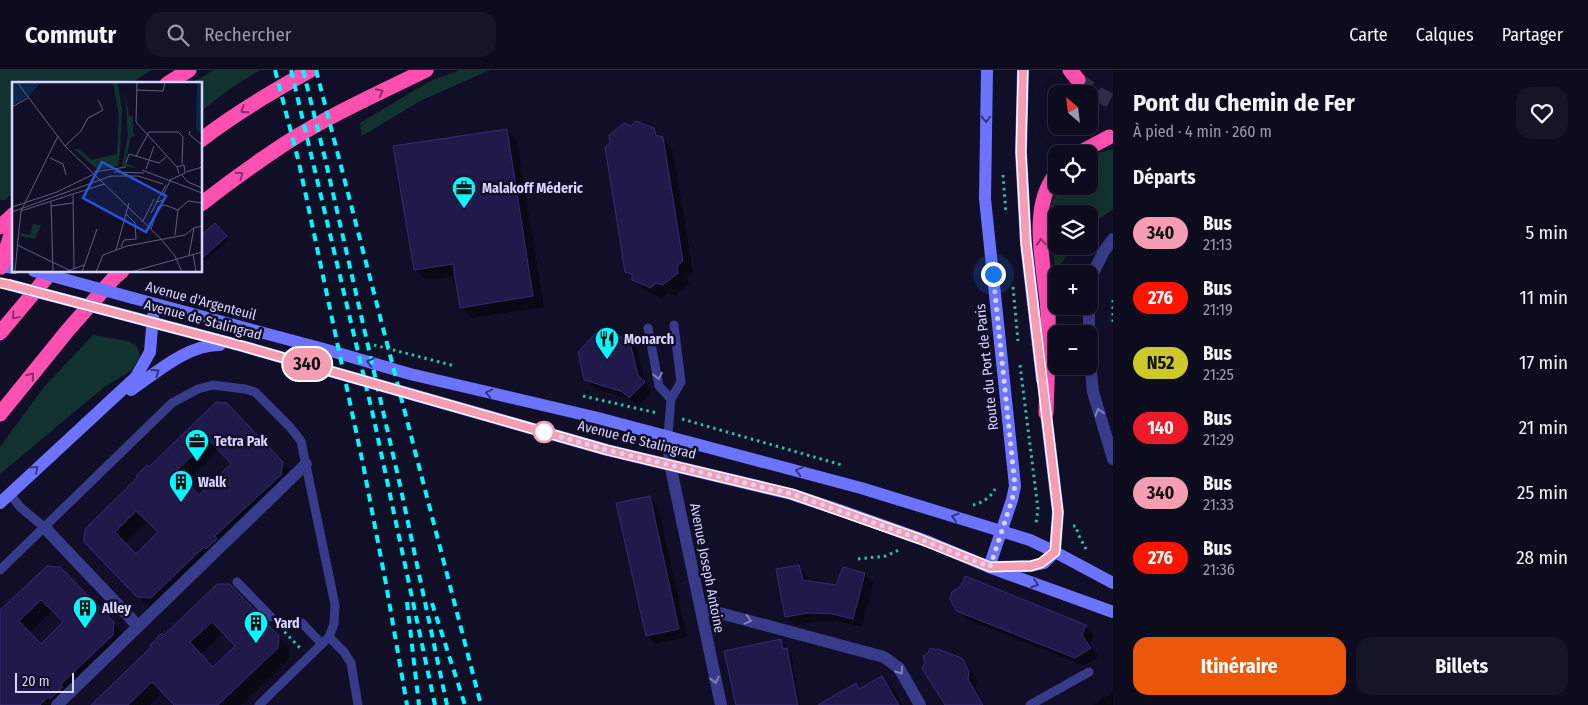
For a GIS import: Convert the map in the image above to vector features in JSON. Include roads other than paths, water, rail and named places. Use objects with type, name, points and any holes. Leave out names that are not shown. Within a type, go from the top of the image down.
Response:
[{"type":"highway","points":[[170,82],[189,70]]},
{"type":"highway","points":[[286,84],[299,70]]},
{"type":"highway","points":[[202,139],[216,128],[311,70]]},
{"type":"highway","points":[[202,203],[286,143],[360,102],[426,70]]},
{"type":"highway","points":[[1094,145],[1109,137]]},
{"type":"highway","points":[[1046,413],[1048,313],[1041,236],[1041,212],[1048,189]]},
{"type":"highway","points":[[0,227],[12,216]]},
{"type":"highway","points":[[0,267],[12,232]]},
{"type":"highway","points":[[0,333],[51,272]]},
{"type":"highway","points":[[0,414],[68,330],[121,272]]},
{"type":"main road","name":"Route du Port de Paris","points":[[987,70],[985,199],[1015,486],[990,567]]},
{"type":"main road","points":[[990,567],[1031,566],[1041,563],[1055,552],[1058,525],[1026,244],[1021,152],[1023,70]]},
{"type":"main road","name":"Avenue d'Argenteuil","points":[[38,272],[331,351]]},
{"type":"main road","name":"Avenue de Stalingrad","points":[[5,284],[242,346],[607,450],[792,494],[929,542],[990,567],[1113,612]]},
{"type":"main road","points":[[0,503],[136,377],[150,352],[153,304]]},
{"type":"main road","points":[[88,421],[175,359],[209,344],[242,346]]},
{"type":"main road","name":"Avenue de Stalingrad","points":[[331,351],[410,374],[668,436],[861,488],[1030,540],[1113,583]]},
{"type":"street","points":[[1113,239],[1093,273],[1089,314],[1089,350],[1093,392],[1113,459]]},
{"type":"street","name":"Avenue Joseph Antoine","points":[[668,436],[670,464],[721,705]]},
{"type":"street","points":[[57,705],[306,464]]},
{"type":"street","points":[[44,527],[138,626]]},
{"type":"street","points":[[701,608],[884,657],[898,668],[920,705]]},
{"type":"lane","points":[[668,436],[670,399],[681,382],[674,326]]},
{"type":"lane","points":[[648,328],[660,386],[670,399]]},
{"type":"lane","points":[[0,570],[172,402],[198,389],[213,385],[255,392],[289,426],[301,441],[335,605],[334,624],[326,641],[259,705]]},
{"type":"lane","points":[[10,494],[20,507],[44,527]]},
{"type":"lane","points":[[237,582],[271,617]]},
{"type":"lane","points":[[302,623],[344,652],[351,662],[358,705]]},
{"type":"lane","points":[[1030,705],[1089,672]]},
{"type":"tunnel","points":[[1078,80],[1099,95],[1113,102]]},
{"type":"railway","points":[[275,70],[299,163],[363,464],[407,705]]},
{"type":"railway","points":[[291,70],[373,415],[435,705]]},
{"type":"railway","points":[[303,70],[400,485],[447,705]]},
{"type":"railway","points":[[316,70],[481,705]]},
{"type":"railway","points":[[407,602],[419,705]]},
{"type":"railway","points":[[432,603],[465,705]]},
{"type":"place","name":"Malakoff Méderic","points":[[464,209]]},
{"type":"place","name":"Monarch","points":[[607,360]]},
{"type":"place","name":"Tetra Pak","points":[[197,462]]},
{"type":"place","name":"Walk","points":[[181,503]]},
{"type":"place","name":"Alley","points":[[85,629]]},
{"type":"place","name":"Yard","points":[[256,644]]}]
